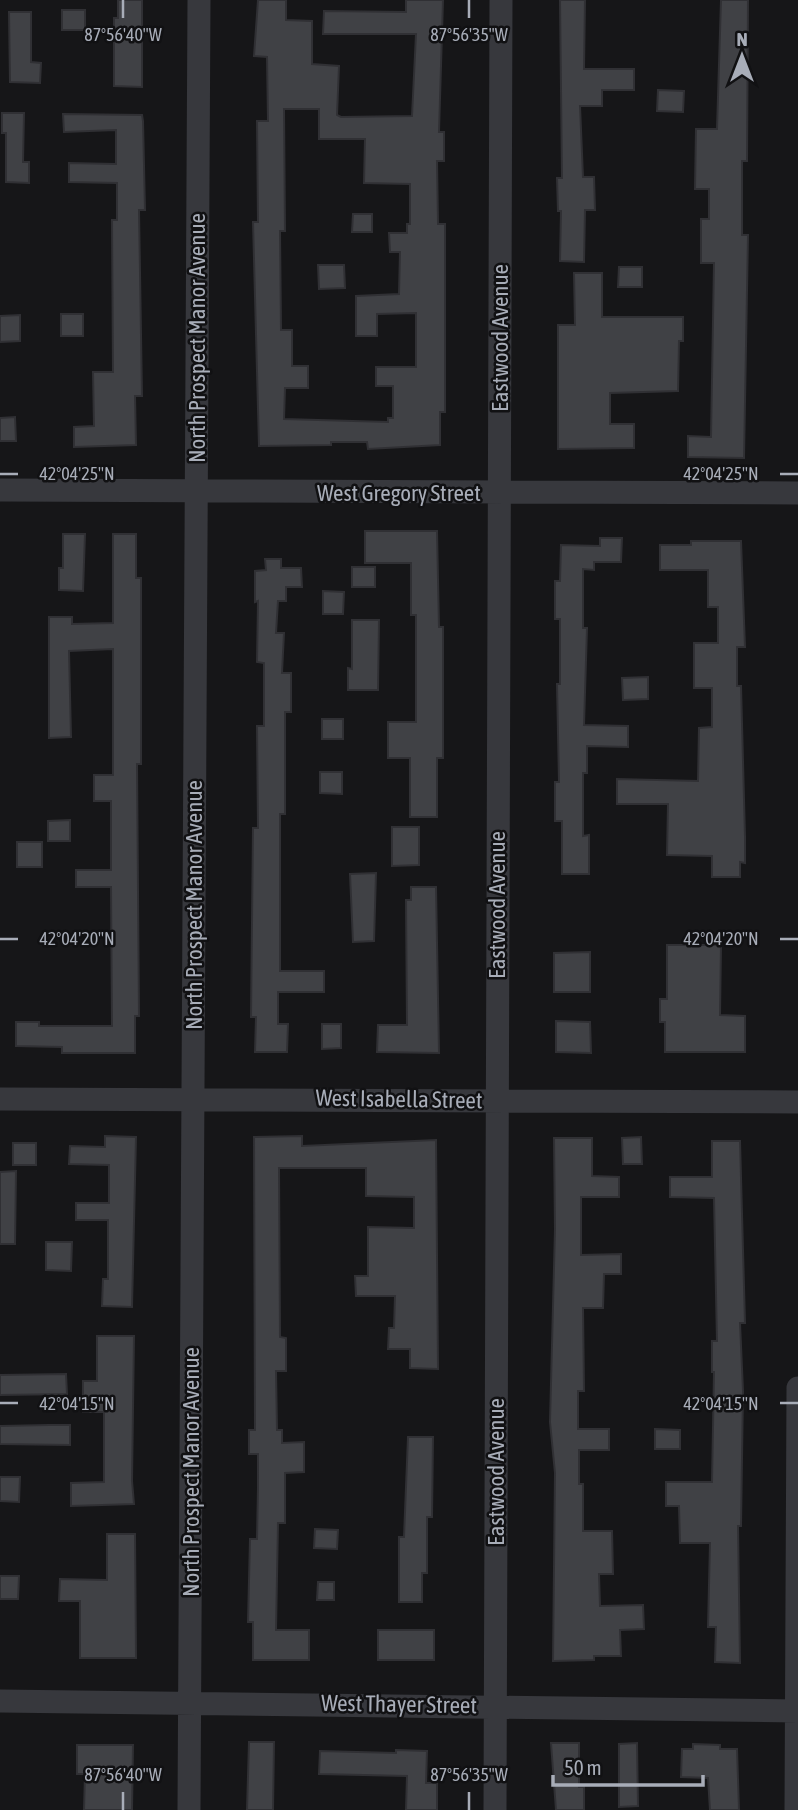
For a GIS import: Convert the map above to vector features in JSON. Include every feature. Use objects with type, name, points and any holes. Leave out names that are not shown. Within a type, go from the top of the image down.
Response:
[{"type":"street","name":"North Prospect Manor Avenue","points":[[189,1810],[199,0]]},
{"type":"street","name":"Eastwood Avenue","points":[[495,1810],[501,0]]},
{"type":"street","name":"West Gregory Street","points":[[0,490],[499,494],[798,493]]},
{"type":"street","name":"West Isabella Street","points":[[0,1098],[798,1102]]},
{"type":"street","points":[[796,1810],[798,1388]]},
{"type":"street","name":"West Thayer Street","points":[[0,1701],[495,1705],[797,1711]]},
{"type":"building","points":[[118,0],[142,0],[142,87],[114,86],[114,18],[118,18]]},
{"type":"building","points":[[258,0],[286,0],[286,20],[312,21],[312,64],[339,66],[337,115],[412,116],[416,34],[323,34],[324,11],[406,12],[406,0],[443,0],[439,132],[444,132],[444,161],[437,161],[438,224],[445,224],[445,412],[440,412],[440,445],[368,449],[367,442],[331,442],[331,445],[259,446],[253,222],[258,222],[257,121],[268,121],[267,57],[254,56]],"holes":[[[284,109],[319,109],[319,139],[365,139],[364,183],[410,184],[410,224],[407,224],[407,233],[389,233],[390,252],[400,252],[399,294],[356,296],[356,336],[377,336],[377,314],[416,313],[416,367],[376,367],[376,386],[393,386],[393,418],[388,418],[388,422],[284,419],[285,388],[308,388],[308,366],[292,366],[292,330],[281,330],[280,231],[285,231]]]},
{"type":"building","points":[[560,0],[585,0],[584,69],[634,69],[634,90],[602,90],[602,106],[580,106],[583,177],[594,177],[595,210],[585,210],[584,262],[560,261],[561,211],[558,211],[557,178],[562,178]]},
{"type":"building","points":[[721,0],[748,0],[747,161],[742,161],[742,235],[748,235],[744,458],[688,457],[688,436],[711,437],[714,263],[701,263],[701,219],[709,219],[709,189],[695,189],[696,129],[717,129]]},
{"type":"building","points":[[62,10],[85,10],[85,30],[62,30]]},
{"type":"building","points":[[9,12],[31,12],[31,62],[41,63],[40,83],[10,82]]},
{"type":"building","points":[[658,90],[684,91],[683,112],[657,111]]},
{"type":"building","points":[[2,113],[24,113],[23,162],[29,162],[29,183],[6,182],[6,133],[2,133]]},
{"type":"building","points":[[63,114],[142,115],[145,210],[139,210],[142,396],[135,396],[136,445],[74,447],[74,427],[94,426],[93,372],[113,372],[112,220],[117,220],[117,183],[69,182],[69,163],[116,164],[116,130],[64,132]]},
{"type":"building","points":[[353,214],[372,214],[372,232],[352,232]]},
{"type":"building","points":[[318,265],[344,265],[345,288],[319,289]]},
{"type":"building","points":[[619,267],[642,267],[642,287],[618,287]]},
{"type":"building","points":[[574,273],[602,273],[602,317],[683,317],[683,341],[679,341],[678,391],[610,393],[610,424],[634,424],[634,448],[558,449],[558,325],[575,325]]},
{"type":"building","points":[[61,314],[83,314],[83,336],[61,336]]},
{"type":"building","points":[[20,315],[20,341],[0,342],[0,316]]},
{"type":"building","points":[[15,417],[16,441],[0,441],[0,418]]},
{"type":"building","points":[[365,531],[437,531],[439,627],[443,627],[443,758],[437,758],[437,817],[410,817],[410,758],[388,758],[388,722],[416,722],[416,615],[411,615],[411,563],[365,563]]},
{"type":"building","points":[[63,534],[85,534],[83,591],[59,590],[59,568],[63,568]]},
{"type":"building","points":[[113,534],[136,534],[136,578],[141,578],[141,764],[137,764],[139,1016],[135,1016],[135,1053],[62,1053],[62,1047],[16,1046],[16,1022],[39,1022],[39,1026],[112,1026],[111,887],[76,887],[76,870],[111,870],[111,801],[94,801],[94,775],[113,775],[113,649],[69,651],[71,737],[49,738],[49,617],[72,617],[72,624],[113,623]]},
{"type":"building","points":[[600,538],[622,538],[621,562],[594,562],[594,570],[583,569],[583,628],[587,628],[584,725],[628,726],[628,747],[587,746],[587,773],[583,773],[583,836],[589,835],[589,874],[562,874],[562,821],[555,821],[555,782],[559,782],[557,684],[560,684],[560,619],[555,619],[555,581],[560,581],[561,545],[600,546]]},
{"type":"building","points":[[691,541],[741,541],[745,647],[737,647],[737,686],[741,686],[745,863],[740,862],[740,877],[712,877],[712,856],[667,855],[668,804],[617,804],[617,779],[698,781],[699,728],[712,727],[712,688],[694,688],[694,643],[718,643],[718,607],[708,607],[708,570],[660,570],[660,545],[691,545]]},
{"type":"building","points":[[265,559],[281,559],[281,568],[301,568],[302,587],[286,587],[286,601],[278,601],[276,633],[284,633],[282,673],[291,673],[291,712],[285,712],[285,814],[280,814],[280,971],[324,971],[324,992],[278,992],[278,1024],[288,1024],[287,1052],[255,1052],[256,1017],[251,1017],[253,828],[258,828],[257,726],[264,726],[264,663],[257,662],[258,601],[255,602],[255,571],[266,570]]},
{"type":"building","points":[[352,567],[375,567],[375,587],[352,587]]},
{"type":"building","points":[[323,591],[344,592],[343,614],[323,614]]},
{"type":"building","points":[[352,620],[379,620],[378,690],[348,690],[348,668],[352,669]]},
{"type":"building","points":[[648,677],[648,699],[623,700],[622,678]]},
{"type":"building","points":[[322,719],[343,719],[343,739],[322,739]]},
{"type":"building","points":[[320,772],[342,772],[342,794],[320,793]]},
{"type":"building","points":[[70,820],[70,841],[48,841],[48,821]]},
{"type":"building","points":[[392,827],[419,827],[419,865],[392,866]]},
{"type":"building","points":[[17,842],[42,842],[42,867],[17,867]]},
{"type":"building","points":[[376,873],[374,941],[353,942],[350,874]]},
{"type":"building","points":[[411,887],[436,887],[439,1053],[377,1052],[378,1025],[407,1025],[406,900],[411,900]]},
{"type":"building","points":[[667,945],[721,945],[720,1015],[745,1016],[745,1052],[665,1052],[665,1022],[660,1022],[660,999],[667,999]]},
{"type":"building","points":[[590,952],[590,992],[554,992],[554,953]]},
{"type":"building","points":[[556,1021],[590,1022],[591,1053],[556,1052]]},
{"type":"building","points":[[322,1024],[341,1024],[341,1048],[322,1049]]},
{"type":"building","points":[[105,1136],[136,1137],[132,1307],[102,1306],[103,1279],[108,1279],[108,1220],[76,1220],[76,1203],[109,1203],[109,1165],[69,1164],[70,1146],[105,1147]]},
{"type":"building","points":[[302,1136],[302,1146],[436,1140],[438,1369],[410,1368],[410,1349],[388,1349],[389,1328],[394,1328],[395,1296],[356,1296],[355,1276],[368,1276],[368,1227],[414,1228],[414,1197],[366,1196],[366,1168],[279,1168],[280,1337],[286,1338],[286,1371],[276,1371],[277,1430],[282,1430],[282,1443],[304,1442],[304,1472],[285,1473],[285,1523],[278,1523],[276,1630],[309,1630],[309,1660],[253,1660],[253,1622],[248,1622],[250,1539],[257,1539],[258,1487],[258,1454],[249,1454],[249,1430],[255,1430],[254,1137]]},
{"type":"building","points":[[641,1137],[642,1164],[623,1164],[622,1138]]},
{"type":"building","points":[[554,1138],[592,1138],[592,1176],[619,1177],[619,1197],[581,1197],[581,1255],[621,1254],[621,1274],[604,1274],[603,1308],[583,1308],[584,1391],[578,1391],[578,1429],[609,1429],[609,1450],[579,1450],[579,1484],[583,1484],[583,1531],[612,1531],[613,1574],[599,1574],[600,1606],[643,1605],[644,1629],[620,1630],[621,1656],[594,1656],[594,1660],[553,1661],[555,1473],[550,1422],[555,1229]]},
{"type":"building","points":[[712,1141],[740,1141],[745,1323],[740,1323],[743,1391],[741,1526],[738,1526],[740,1663],[715,1662],[716,1627],[708,1627],[710,1543],[680,1543],[679,1506],[666,1506],[666,1482],[712,1482],[712,1341],[717,1341],[714,1198],[670,1197],[670,1177],[712,1177]]},
{"type":"building","points":[[13,1143],[36,1143],[36,1165],[13,1165]]},
{"type":"building","points":[[16,1171],[15,1244],[0,1244],[0,1172]]},
{"type":"building","points":[[46,1242],[72,1242],[71,1271],[46,1270]]},
{"type":"building","points":[[97,1336],[134,1336],[134,1504],[71,1506],[71,1483],[104,1482],[104,1412],[83,1412],[83,1381],[97,1381]]},
{"type":"building","points":[[66,1374],[67,1394],[0,1395],[0,1375]]},
{"type":"building","points":[[70,1425],[70,1445],[0,1444],[0,1426]]},
{"type":"building","points":[[655,1429],[680,1430],[680,1449],[655,1449]]},
{"type":"building","points":[[408,1437],[433,1437],[432,1517],[427,1517],[427,1573],[422,1573],[422,1602],[399,1602],[399,1537],[404,1537]]},
{"type":"building","points":[[0,1477],[20,1477],[19,1502],[0,1501]]},
{"type":"building","points":[[315,1529],[338,1530],[337,1549],[314,1548]]},
{"type":"building","points":[[107,1534],[135,1534],[136,1658],[80,1658],[80,1601],[59,1601],[60,1579],[107,1580]]},
{"type":"building","points":[[0,1576],[19,1576],[18,1599],[0,1599]]},
{"type":"building","points":[[318,1582],[334,1582],[334,1600],[317,1600]]},
{"type":"building","points":[[378,1630],[434,1630],[434,1660],[378,1660]]},
{"type":"building","points":[[249,1742],[274,1742],[273,1810],[247,1810]]},
{"type":"building","points":[[551,1743],[579,1743],[579,1787],[584,1787],[584,1810],[556,1810]]},
{"type":"building","points":[[637,1743],[638,1806],[619,1807],[619,1744]]},
{"type":"building","points":[[693,1744],[737,1749],[739,1810],[710,1810],[708,1778],[681,1777],[682,1749],[693,1749]]},
{"type":"building","points":[[77,1745],[133,1745],[132,1810],[84,1810],[85,1774],[77,1774]]},
{"type":"building","points":[[396,1750],[427,1751],[426,1783],[437,1783],[437,1810],[406,1810],[407,1776],[319,1774],[320,1751],[396,1753]]}]
